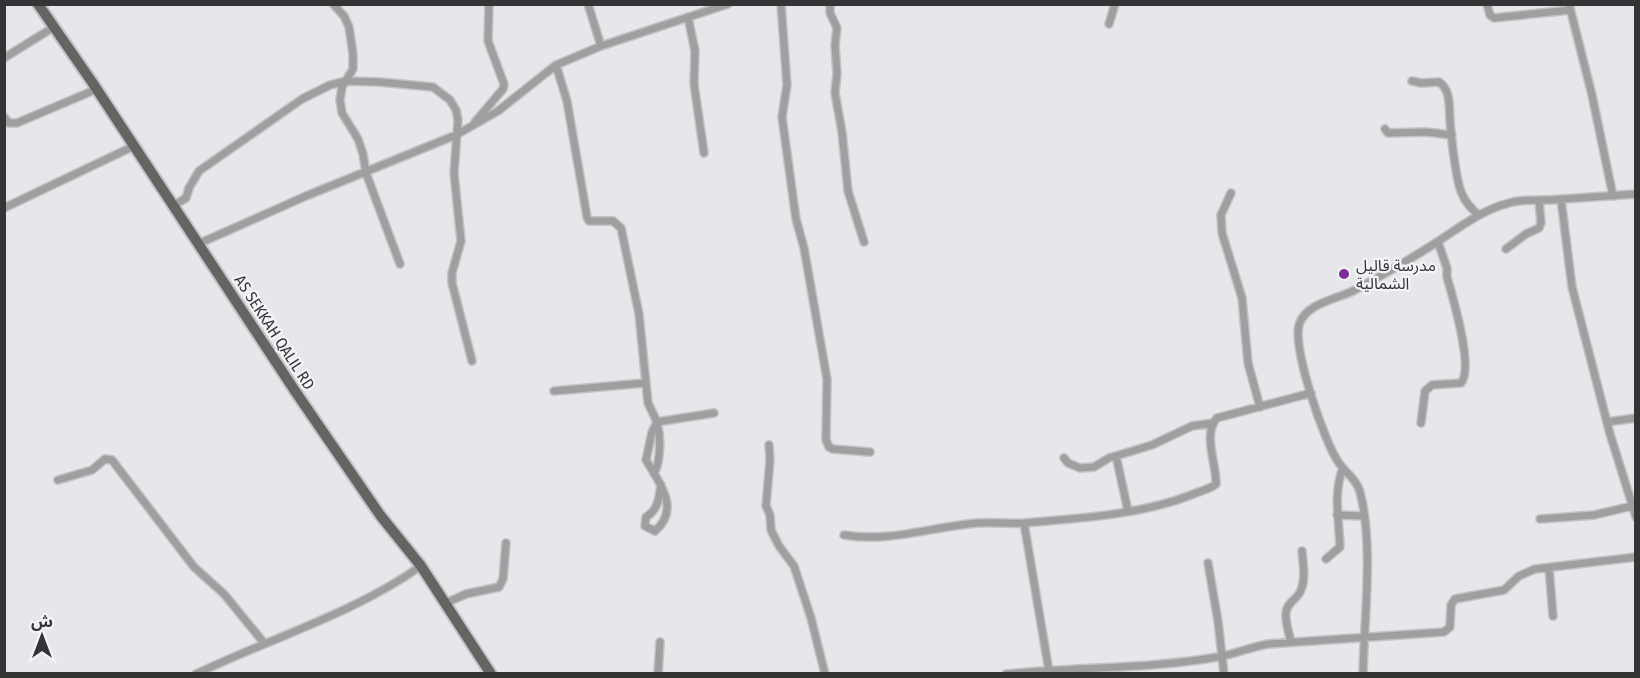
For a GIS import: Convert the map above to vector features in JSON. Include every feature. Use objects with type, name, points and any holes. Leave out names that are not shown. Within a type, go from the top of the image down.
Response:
[{"type":"main road","name":"AS SEKKAH QALIL RD","points":[[38,4],[97,89],[296,391],[374,505],[421,566],[491,674]]},
{"type":"street","points":[[333,4],[344,16],[351,38],[353,69],[342,87],[340,100],[342,113],[358,139],[366,172],[400,264]]},
{"type":"street","points":[[470,128],[504,84],[488,41],[489,4]]},
{"type":"street","points":[[588,4],[601,46]]},
{"type":"street","points":[[198,244],[470,128],[498,111],[556,65],[601,46],[728,4]]},
{"type":"street","points":[[781,4],[787,85],[782,117],[796,219],[804,248],[827,379],[826,440],[833,449],[870,453]]},
{"type":"street","points":[[830,4],[830,13],[837,28],[835,93],[842,132],[848,191],[864,242]]},
{"type":"street","points":[[1109,24],[1115,4]]},
{"type":"street","points":[[1487,4],[1490,15],[1494,18],[1569,7],[1592,95],[1613,196]]},
{"type":"street","points":[[688,18],[694,51],[694,84],[704,153]]},
{"type":"street","points":[[4,58],[54,27]]},
{"type":"street","points":[[556,65],[571,124],[587,217],[589,220],[613,221],[618,224],[623,236],[639,314],[648,403],[660,434],[658,466],[654,474]]},
{"type":"street","points":[[173,206],[186,198],[199,171],[302,99],[330,85],[346,81],[434,87],[443,93],[456,110],[458,120],[454,173],[461,241],[452,273],[452,283],[472,361]]},
{"type":"street","points":[[1412,81],[1442,84],[1449,98],[1460,191],[1471,209],[1479,215]]},
{"type":"street","points":[[4,117],[9,123],[17,123],[97,89]]},
{"type":"street","points":[[1385,129],[1388,133],[1425,132],[1452,135]]},
{"type":"street","points":[[4,208],[134,146]]},
{"type":"street","points":[[1231,193],[1221,215],[1222,233],[1242,298],[1248,363],[1260,407]]},
{"type":"street","points":[[1363,674],[1366,532],[1359,490],[1326,438],[1304,371],[1299,324],[1314,307],[1356,289],[1438,242],[1479,215],[1508,203],[1635,194]]},
{"type":"street","points":[[1561,199],[1572,286],[1607,422],[1635,517]]},
{"type":"street","points":[[1506,249],[1526,234],[1539,228],[1541,223],[1539,200]]},
{"type":"street","points":[[1421,423],[1425,392],[1432,385],[1461,383],[1465,378],[1464,349],[1447,277],[1447,268],[1438,242]]},
{"type":"street","points":[[554,391],[645,383]]},
{"type":"street","points":[[1064,458],[1073,466],[1094,467],[1100,462],[1152,445],[1192,426],[1213,423],[1220,417],[1311,393]]},
{"type":"street","points":[[657,422],[714,413]]},
{"type":"street","points":[[1607,422],[1635,418]]},
{"type":"street","points":[[657,422],[652,432],[646,460],[666,492],[668,504],[663,525],[655,531],[645,526],[646,517],[652,514],[658,503],[661,485]]},
{"type":"street","points":[[844,535],[860,538],[886,538],[935,528],[979,523],[1024,523],[1128,511],[1179,499],[1214,486],[1216,481],[1211,439],[1213,423]]},
{"type":"street","points":[[769,445],[766,506],[770,515],[771,530],[796,572],[811,618],[825,674]]},
{"type":"street","points":[[646,460],[658,453]]},
{"type":"street","points":[[1116,456],[1128,511]]},
{"type":"street","points":[[58,480],[92,470],[105,459],[112,460],[194,567],[224,594],[264,643]]},
{"type":"street","points":[[1326,559],[1340,547],[1337,515],[1338,480],[1343,468]]},
{"type":"street","points":[[1540,519],[1594,515],[1632,506]]},
{"type":"street","points":[[1337,515],[1363,516]]},
{"type":"street","points":[[1024,523],[1049,671]]},
{"type":"street","points":[[446,603],[466,594],[498,587],[503,579],[506,543]]},
{"type":"street","points":[[1291,642],[1286,614],[1290,603],[1301,591],[1304,580],[1302,551]]},
{"type":"street","points":[[1006,674],[1106,668],[1221,656],[1246,648],[1291,642],[1447,631],[1450,627],[1451,605],[1455,599],[1504,590],[1526,572],[1635,557]]},
{"type":"street","points":[[1208,563],[1224,674]]},
{"type":"street","points":[[196,674],[350,606],[381,591],[421,566]]},
{"type":"street","points":[[1549,568],[1553,616]]},
{"type":"street","points":[[658,674],[660,642]]},
{"type":"place","name":"مدرسة قاليل الشمالية","points":[[1344,274]]}]
